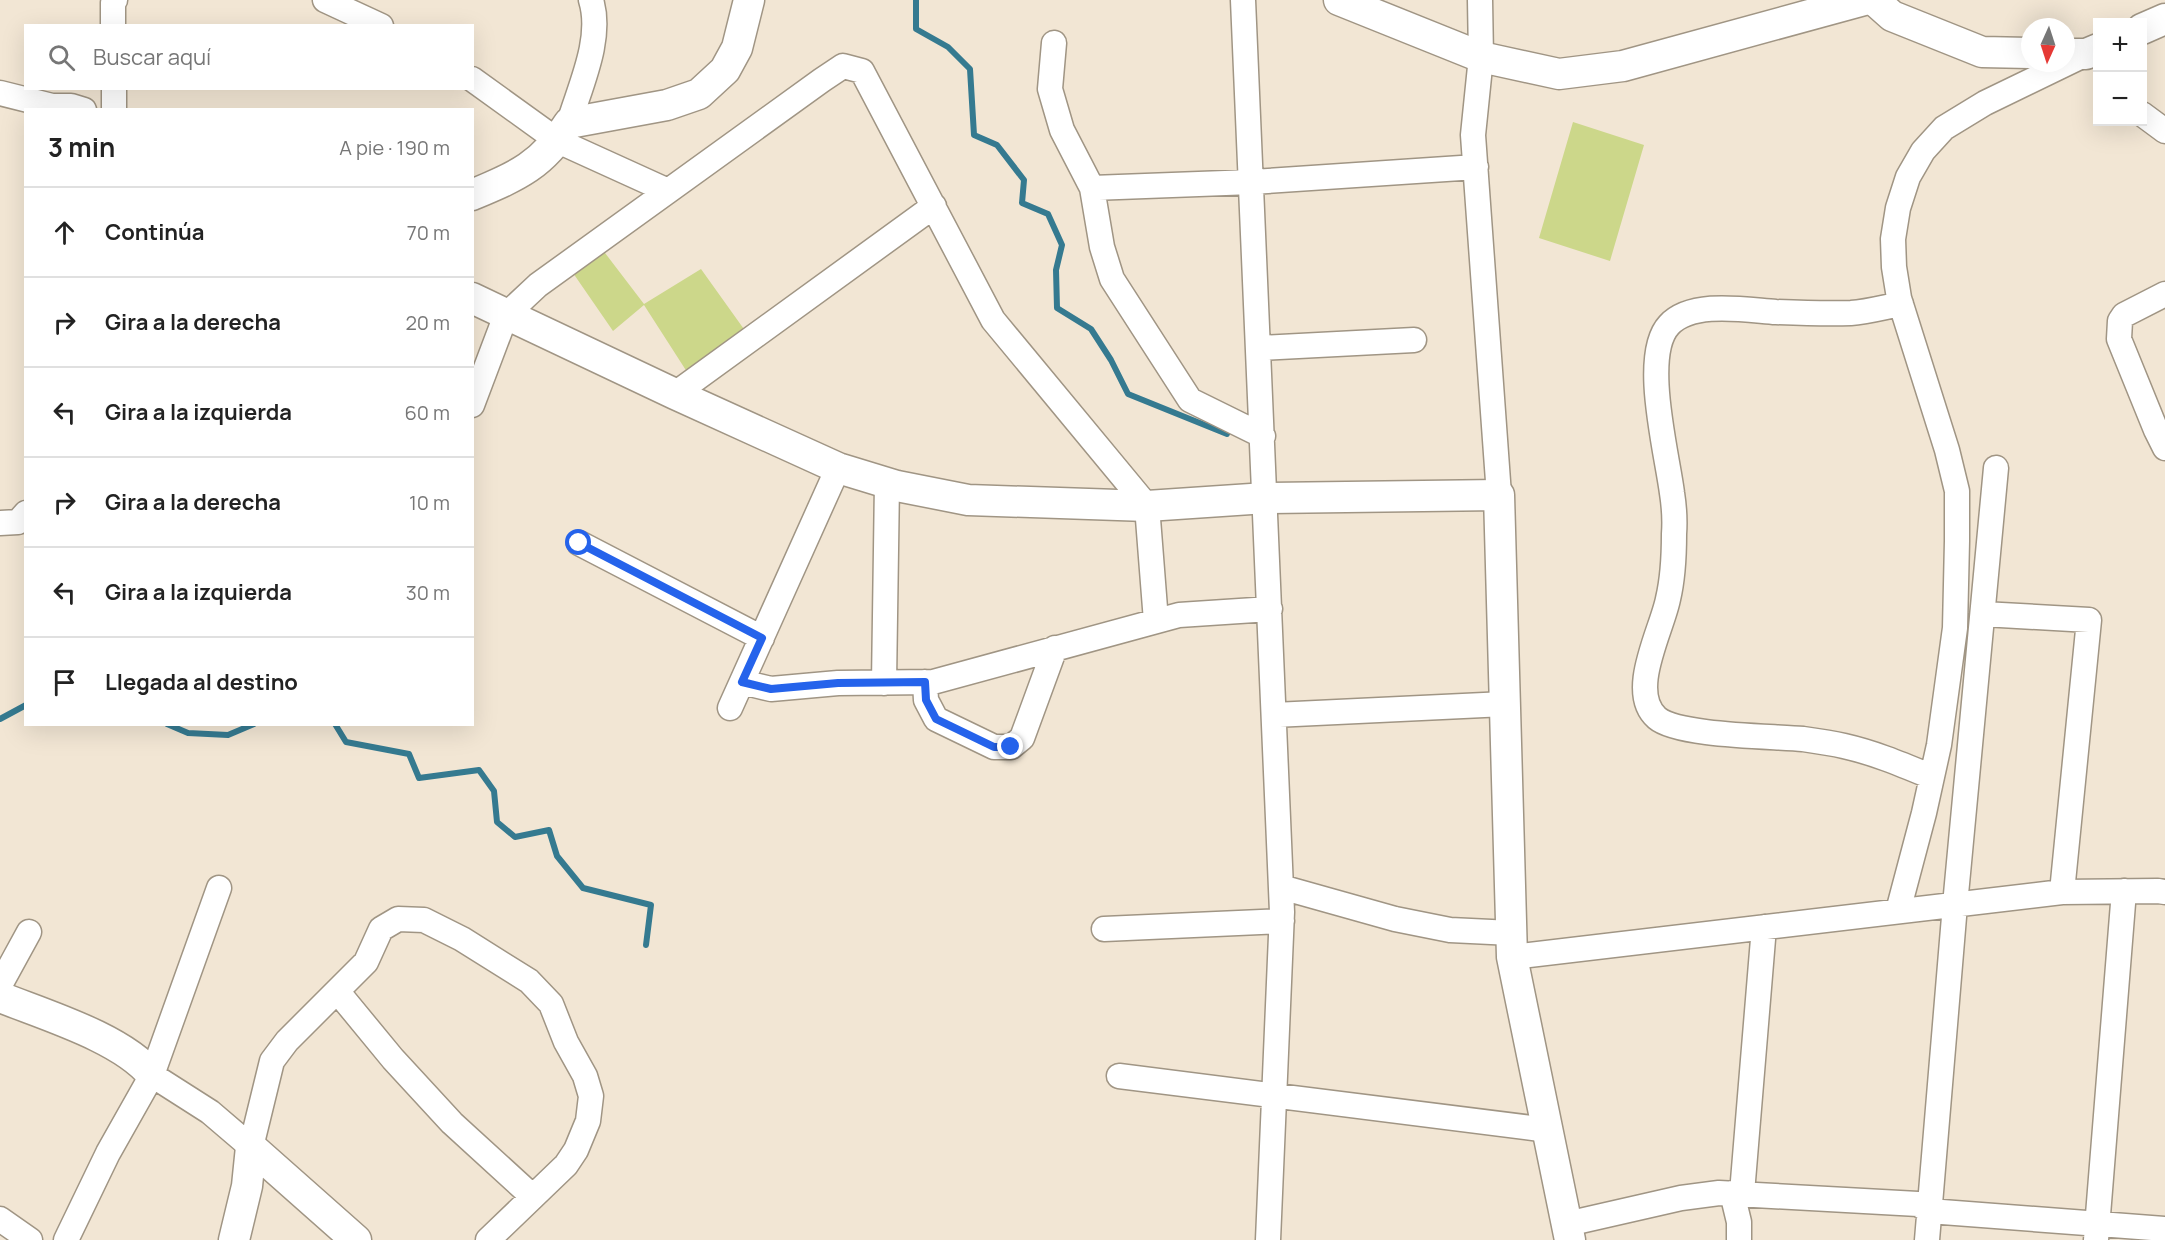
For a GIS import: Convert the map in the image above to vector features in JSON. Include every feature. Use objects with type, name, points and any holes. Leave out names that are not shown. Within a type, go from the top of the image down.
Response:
[{"type":"street","points":[[325,0],[377,24]]},
{"type":"street","points":[[474,194],[516,177],[535,164],[563,132],[594,40],[596,16],[591,0]]},
{"type":"street","points":[[563,132],[667,105],[699,94],[725,70],[737,48],[749,0]]},
{"type":"street","points":[[1243,0],[1266,498],[1282,921],[1268,1240]]},
{"type":"street","points":[[1339,0],[1480,57],[1559,74],[1623,66],[1864,0]]},
{"type":"street","points":[[1480,0],[1480,57],[1473,135],[1499,495],[1512,945],[1569,1232],[1681,1198],[1719,1192],[1918,1204],[1929,1211],[2097,1232],[2165,1229]]},
{"type":"street","points":[[1874,0],[1892,16],[1982,52],[2021,53]]},
{"type":"street","points":[[2147,27],[2165,19]]},
{"type":"street","points":[[1054,43],[1050,89],[1062,130],[1092,188],[1102,247],[1112,279],[1190,400],[1263,436]]},
{"type":"street","points":[[1898,911],[1939,744],[1955,628],[1957,492],[1947,450],[1901,304],[1894,267],[1893,239],[1898,207],[1908,177],[1923,151],[1944,128],[2083,52]]},
{"type":"street","points":[[474,400],[506,315],[538,285],[843,66],[862,71],[993,320],[1147,506],[1156,621]]},
{"type":"street","points":[[474,80],[668,191]]},
{"type":"street","points":[[114,90],[114,108]]},
{"type":"street","points":[[0,93],[52,106],[78,108]]},
{"type":"street","points":[[2147,118],[2165,131]]},
{"type":"street","points":[[1092,188],[1251,182],[1476,167]]},
{"type":"street","points":[[675,394],[934,206]]},
{"type":"street","points":[[2165,294],[2124,315],[2118,330],[2119,339],[2133,376],[2165,448]]},
{"type":"street","points":[[474,299],[838,468],[887,483],[968,500],[1147,506],[1266,498],[1499,495]]},
{"type":"street","points":[[1901,304],[1853,313],[1727,309],[1695,311],[1681,316],[1668,325],[1660,339],[1656,361],[1656,384],[1673,495],[1672,572],[1668,600],[1649,663],[1645,694],[1648,705],[1656,718],[1666,723],[1709,732],[1807,740],[1846,747],[1868,752],[1932,777]]},
{"type":"street","points":[[1259,348],[1414,340]]},
{"type":"street","points":[[730,708],[838,468]]},
{"type":"street","points":[[1927,1240],[1955,904],[1996,468]]},
{"type":"street","points":[[884,683],[887,483]]},
{"type":"street","points":[[0,523],[18,522],[24,515]]},
{"type":"street","points":[[579,543],[762,638]]},
{"type":"street","points":[[742,682],[771,689],[838,683],[933,682],[1179,615],[1270,609]]},
{"type":"street","points":[[1983,614],[2089,620],[2062,892]]},
{"type":"street","points":[[925,682],[926,700],[936,719],[994,747],[1011,747],[1022,738],[1055,648]]},
{"type":"street","points":[[1274,715],[1505,704]]},
{"type":"street","points":[[1281,887],[1395,919],[1512,945],[1764,927],[2062,892],[2165,892]]},
{"type":"street","points":[[66,1240],[108,1152],[152,1075],[219,888]]},
{"type":"street","points":[[2097,1232],[2124,891]]},
{"type":"street","points":[[234,1240],[246,1186],[251,1147],[272,1061],[287,1041],[366,962],[381,929],[398,919],[424,920],[462,939],[530,981],[551,1004],[566,1042],[585,1076],[591,1096],[588,1121],[576,1150],[566,1165],[488,1240]]},
{"type":"street","points":[[1104,929],[1282,921]]},
{"type":"street","points":[[1739,1240],[1737,1193],[1764,927]]},
{"type":"street","points":[[0,985],[29,932]]},
{"type":"street","points":[[337,991],[393,1059],[452,1123],[533,1197]]},
{"type":"street","points":[[0,997],[111,1044],[142,1062],[152,1075],[210,1112],[356,1240]]},
{"type":"street","points":[[1119,1076],[1548,1130]]},
{"type":"street","points":[[0,1219],[30,1240]]},
{"type":"green space","points":[[1573,122],[1644,145],[1610,261],[1539,238]]},
{"type":"green space","points":[[602,249],[644,304],[701,269],[746,332],[689,375],[644,305],[613,331],[573,273]]},
{"type":"waterway","points":[[916,0],[916,29],[948,47],[970,69],[974,135],[997,145],[1024,180],[1022,203],[1048,214],[1062,245],[1056,270],[1057,308],[1091,329],[1111,360],[1128,394],[1227,434]]},
{"type":"waterway","points":[[0,719],[24,706]]},
{"type":"waterway","points":[[172,726],[188,733],[228,735],[249,726]]},
{"type":"waterway","points":[[336,726],[346,742],[409,754],[419,778],[479,770],[494,791],[497,822],[515,837],[549,830],[557,856],[583,888],[651,905],[646,945]]},
{"type":"route","points":[[579,543],[762,638],[742,682],[771,689],[838,683],[925,682],[926,700],[936,719],[994,747],[1011,747]]}]
